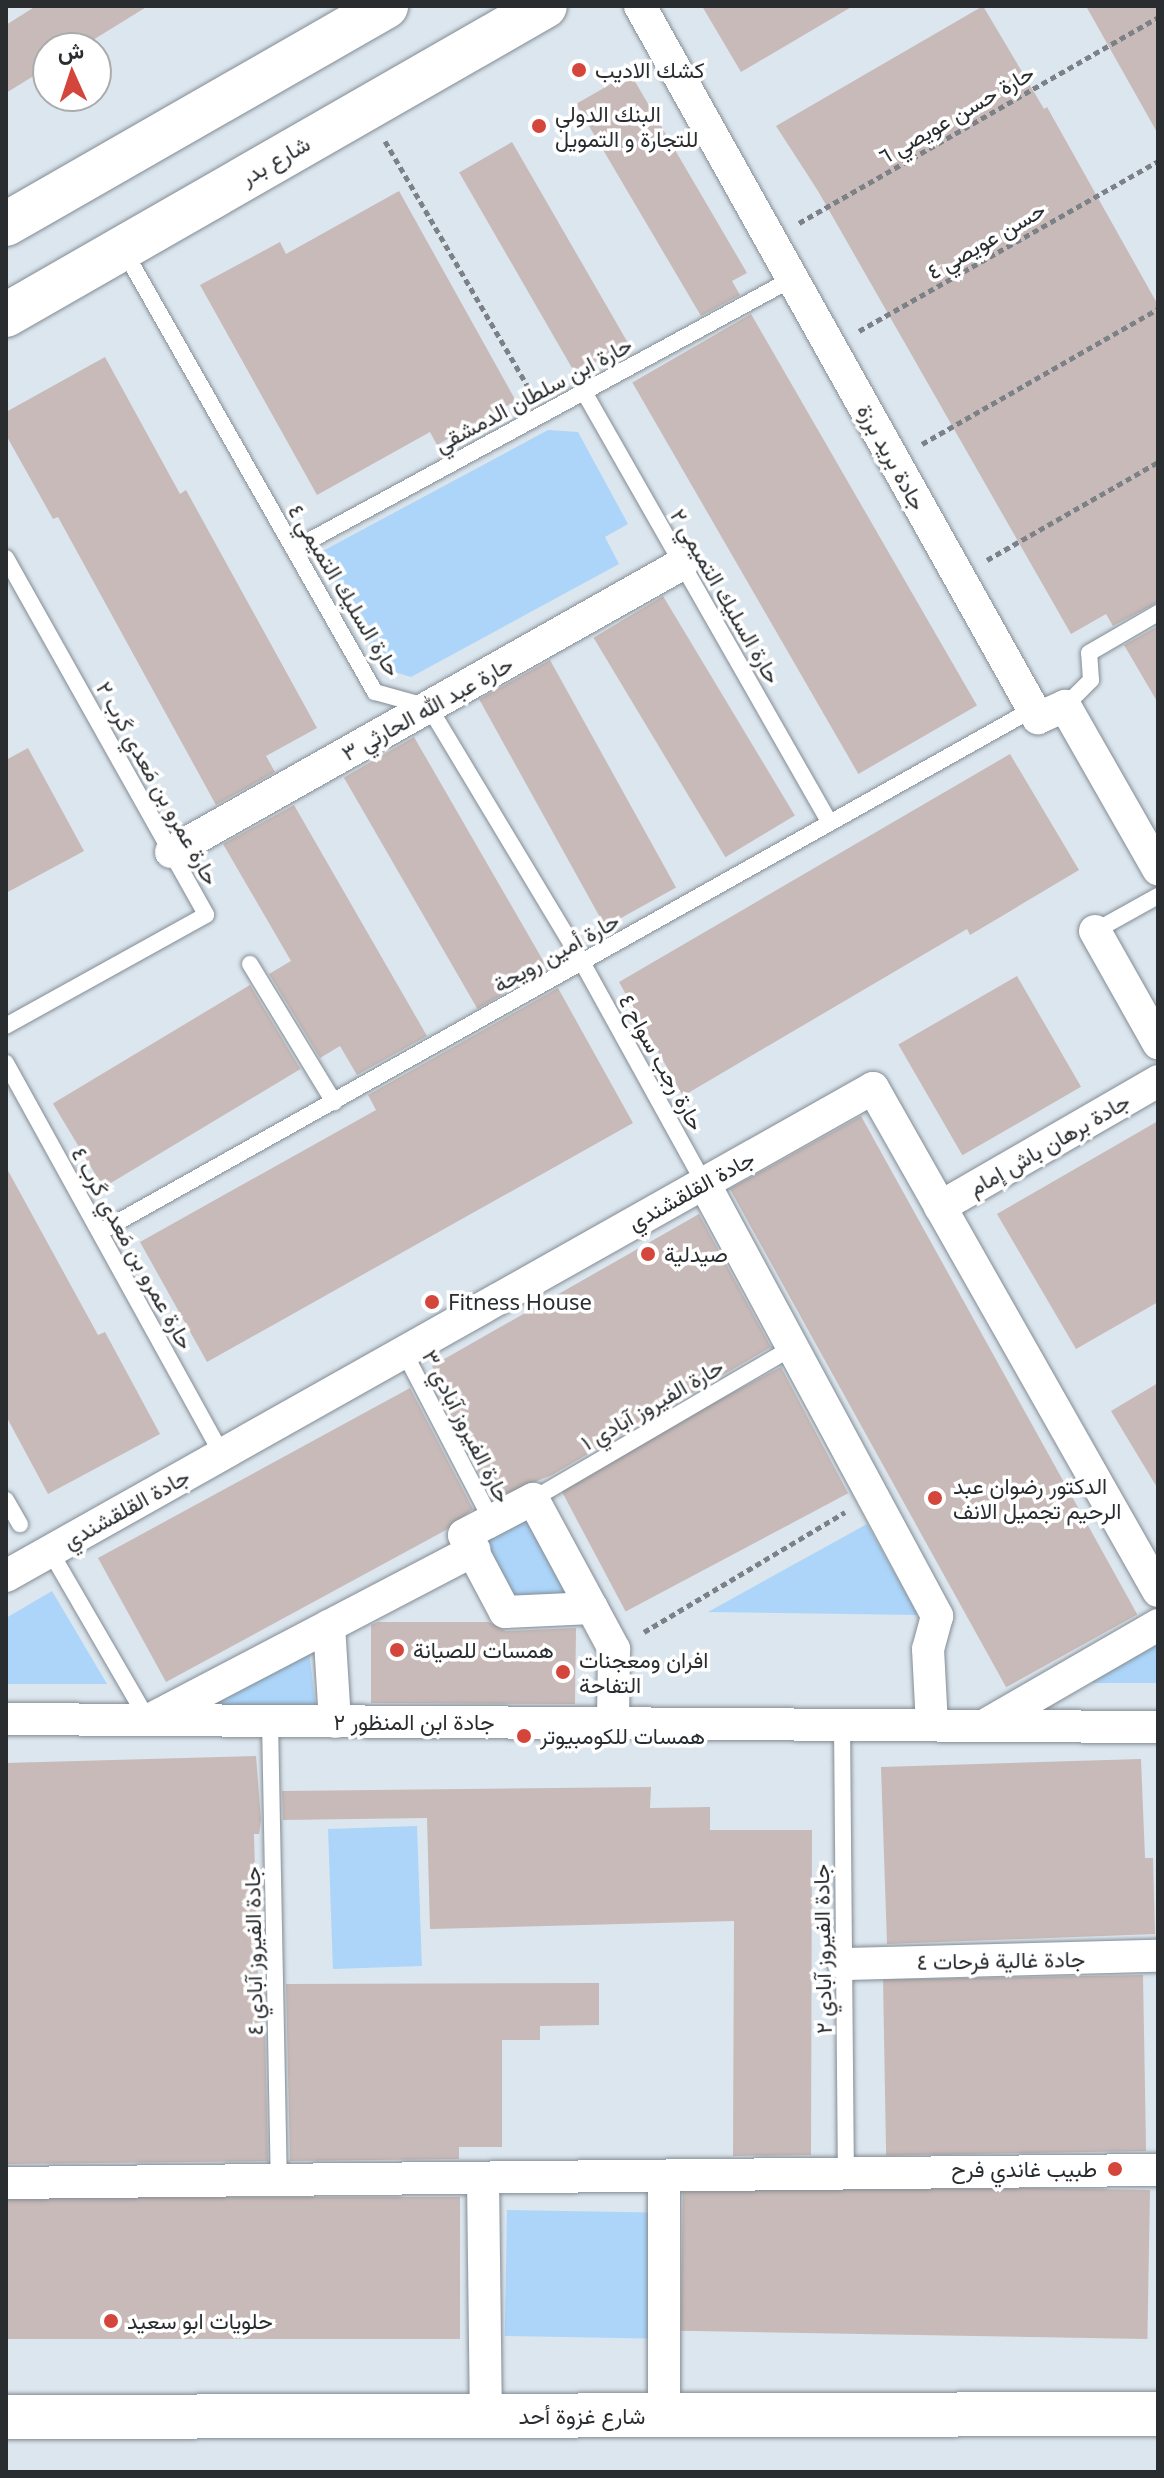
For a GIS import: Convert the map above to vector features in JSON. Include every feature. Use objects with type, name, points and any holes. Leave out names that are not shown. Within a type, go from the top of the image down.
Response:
[{"type":"main road","points":[[6,224],[386,6]]},
{"type":"main road","name":"شارع بدر","points":[[6,315],[545,6]]},
{"type":"main road","name":"شارع غزوة أحد","points":[[6,2417],[1158,2414]]},
{"type":"street","name":"جادة بريد برزة","points":[[640,6],[1033,709]]},
{"type":"street","name":"حارة عبد الله الحارثي ٣","points":[[171,852],[682,564]]},
{"type":"street","points":[[1033,709],[1038,718],[1065,706],[1158,869]]},
{"type":"street","points":[[1095,931],[1158,1043]]},
{"type":"street","name":"جادة برهان باش إمام","points":[[940,1207],[1158,1081]]},
{"type":"street","name":"جادة القلقشندي","points":[[6,1576],[873,1088],[1158,1591]]},
{"type":"street","points":[[704,1183],[937,1616],[928,1649],[932,1725]]},
{"type":"street","points":[[592,1608],[505,1612],[464,1535],[533,1499],[592,1608],[614,1649],[613,1722]]},
{"type":"street","points":[[148,1720],[474,1550]]},
{"type":"street","points":[[985,1725],[1158,1625]]},
{"type":"street","points":[[329,1626],[335,1722]]},
{"type":"street","name":"جادة ابن المنظور ٢","points":[[6,1719],[1158,1727]]},
{"type":"street","name":"جادة غالية فرحات ٤","points":[[844,1964],[1158,1956]]},
{"type":"street","points":[[6,2183],[1158,2170]]},
{"type":"street","points":[[664,2176],[664,2416]]},
{"type":"street","points":[[483,2178],[486,2416]]},
{"type":"lane","name":"حارة السليك التميمي ٤","points":[[122,248],[375,692],[429,707]]},
{"type":"lane","name":"حارة ابن سلطان الدمشقي","points":[[294,549],[792,279]]},
{"type":"lane","name":"حارة السليك التميمي ٢","points":[[584,392],[830,823]]},
{"type":"lane","name":"حارة عمرو بن مَعدي كَرب ٢","points":[[6,558],[206,915],[6,1026]]},
{"type":"lane","points":[[1065,706],[1091,680],[1089,653],[1158,613]]},
{"type":"lane","points":[[429,707],[582,962]]},
{"type":"lane","name":"حارة أمين رويحة","points":[[100,1232],[1033,709]]},
{"type":"lane","points":[[1095,931],[1158,896]]},
{"type":"lane","name":"حارة رجب سواح ٤","points":[[582,962],[704,1183]]},
{"type":"lane","points":[[250,964],[334,1102]]},
{"type":"lane","name":"حارة عمرو بن مَعدي كَرب ٤","points":[[6,1063],[222,1454]]},
{"type":"lane","name":"حارة الفيروز آبادي ١","points":[[533,1499],[793,1347]]},
{"type":"lane","name":"حارة الفيروز آبادي ٣","points":[[404,1352],[492,1521]]},
{"type":"lane","points":[[6,1500],[20,1524]]},
{"type":"lane","points":[[50,1551],[148,1720]]},
{"type":"lane","name":"جادة الفيروز آبادي ٤","points":[[270,1721],[279,2181]]},
{"type":"lane","name":"جادة الفيروز آبادي ٢","points":[[842,1725],[846,2174]]},
{"type":"path","name":"حارة حسن عويصي ٦","points":[[770,239],[1158,17]]},
{"type":"path","points":[[368,107],[544,413]]},
{"type":"path","name":"حسن عويصي ٤","points":[[830,347],[1158,161]]},
{"type":"path","points":[[894,461],[1158,309]]},
{"type":"path","points":[[958,576],[1158,462]]},
{"type":"path","points":[[614,1649],[874,1495]]},
{"type":"shaded area","points":[[548,430],[578,432],[628,524],[605,537],[619,564],[411,677],[382,668],[319,553]]},
{"type":"shaded area","points":[[533,1506],[581,1598],[508,1602],[474,1536]]},
{"type":"shaded area","points":[[867,1524],[918,1615],[708,1612]]},
{"type":"shaded area","points":[[52,1591],[107,1684],[6,1684],[6,1618]]},
{"type":"shaded area","points":[[308,1642],[317,1718],[187,1711]]},
{"type":"shaded area","points":[[1158,1644],[1158,1683],[1090,1683]]},
{"type":"shaded area","points":[[417,1826],[422,1966],[333,1969],[328,1829]]},
{"type":"shaded area","points":[[507,2210],[650,2212],[648,2338],[505,2336]]},
{"type":"building","points":[[36,6],[148,6],[106,32],[32,32],[32,77],[6,93],[6,25]]},
{"type":"building","points":[[702,6],[853,6],[741,72]]},
{"type":"building","points":[[983,6],[1044,109],[1047,107],[1158,305],[1158,602],[1113,626],[1106,614],[1071,634],[818,191],[776,126]]},
{"type":"building","points":[[1086,6],[1158,6],[1158,134]]},
{"type":"building","points":[[630,73],[747,273],[732,281],[740,295],[701,316],[576,104]]},
{"type":"building","points":[[512,142],[628,343],[575,373],[459,172]]},
{"type":"building","points":[[399,191],[516,401],[437,445],[430,432],[317,495],[200,285],[280,242],[286,254]]},
{"type":"building","points":[[751,314],[977,705],[858,774],[632,382]]},
{"type":"building","points":[[105,357],[180,494],[186,490],[317,728],[266,756],[275,772],[216,805],[58,517],[53,519],[6,435],[6,412]]},
{"type":"building","points":[[663,596],[795,815],[725,857],[594,638]]},
{"type":"building","points":[[1158,626],[1158,703],[1124,645]]},
{"type":"building","points":[[550,660],[676,887],[605,927],[479,699]]},
{"type":"building","points":[[414,737],[548,968],[477,1009],[344,778]]},
{"type":"building","points":[[28,748],[84,851],[6,893],[6,760]]},
{"type":"building","points":[[1010,754],[1079,870],[970,935],[967,929],[683,1096],[619,982]]},
{"type":"building","points":[[294,805],[427,1036],[357,1075],[340,1046],[320,1058],[269,974],[291,961],[223,844]]},
{"type":"building","points":[[1017,976],[1081,1087],[962,1155],[898,1044]]},
{"type":"building","points":[[250,985],[300,1069],[103,1187],[53,1103]]},
{"type":"building","points":[[558,988],[633,1123],[207,1362],[140,1242],[376,1110],[368,1095]]},
{"type":"building","points":[[861,1116],[1137,1615],[1006,1687],[730,1189]]},
{"type":"building","points":[[1158,1121],[1158,1302],[1076,1349],[997,1214]]},
{"type":"building","points":[[6,1167],[98,1335],[105,1332],[160,1434],[48,1494],[6,1416]]},
{"type":"building","points":[[699,1214],[771,1347],[552,1475],[493,1499],[430,1377],[436,1374],[432,1366]]},
{"type":"building","points":[[781,1367],[848,1493],[626,1612],[558,1485]]},
{"type":"building","points":[[1158,1383],[1158,1489],[1111,1411]]},
{"type":"building","points":[[410,1388],[473,1509],[446,1530],[166,1682],[98,1558]]},
{"type":"building","points":[[378,1622],[489,1622],[506,1631],[576,1628],[575,1704],[371,1703],[371,1625]]},
{"type":"building","points":[[256,1756],[261,1820],[259,1834],[254,1834],[258,1978],[264,1984],[268,2161],[6,2164],[6,1763]]},
{"type":"building","points":[[1141,1759],[1145,1858],[1153,1858],[1155,1934],[887,1944],[881,1767]]},
{"type":"building","points":[[651,1787],[650,1808],[710,1807],[710,1830],[812,1830],[811,2155],[733,2156],[734,1921],[430,1929],[427,1818],[283,1820],[282,1791]]},
{"type":"building","points":[[1143,1975],[1146,2151],[886,2156],[883,1980]]},
{"type":"building","points":[[599,1983],[599,2025],[540,2026],[540,2040],[502,2040],[502,2147],[459,2147],[459,2159],[290,2161],[286,1984]]},
{"type":"building","points":[[683,2182],[1150,2190],[1147,2339],[680,2331]]},
{"type":"building","points":[[6,2197],[460,2197],[460,2339],[6,2339]]},
{"type":"place","name":"كشك الاديب","points":[[579,70]]},
{"type":"place","name":"البنك الدولي للتجارة و التمويل","points":[[539,126]]},
{"type":"place","name":"صيدلية","points":[[648,1254]]},
{"type":"place","name":"Fitness House","points":[[432,1302]]},
{"type":"place","name":"الدكتور رضوان عبد الرحيم تجميل الانف","points":[[935,1498]]},
{"type":"place","name":"همسات للصيانة","points":[[397,1650]]},
{"type":"place","name":"افران ومعجنات التفاحة","points":[[563,1672]]},
{"type":"place","name":"همسات للكومبيوتر","points":[[524,1736]]},
{"type":"place","name":"طبيب غاندي فرح","points":[[1115,2169]]},
{"type":"place","name":"حلويات ابو سعيد","points":[[111,2321]]}]
